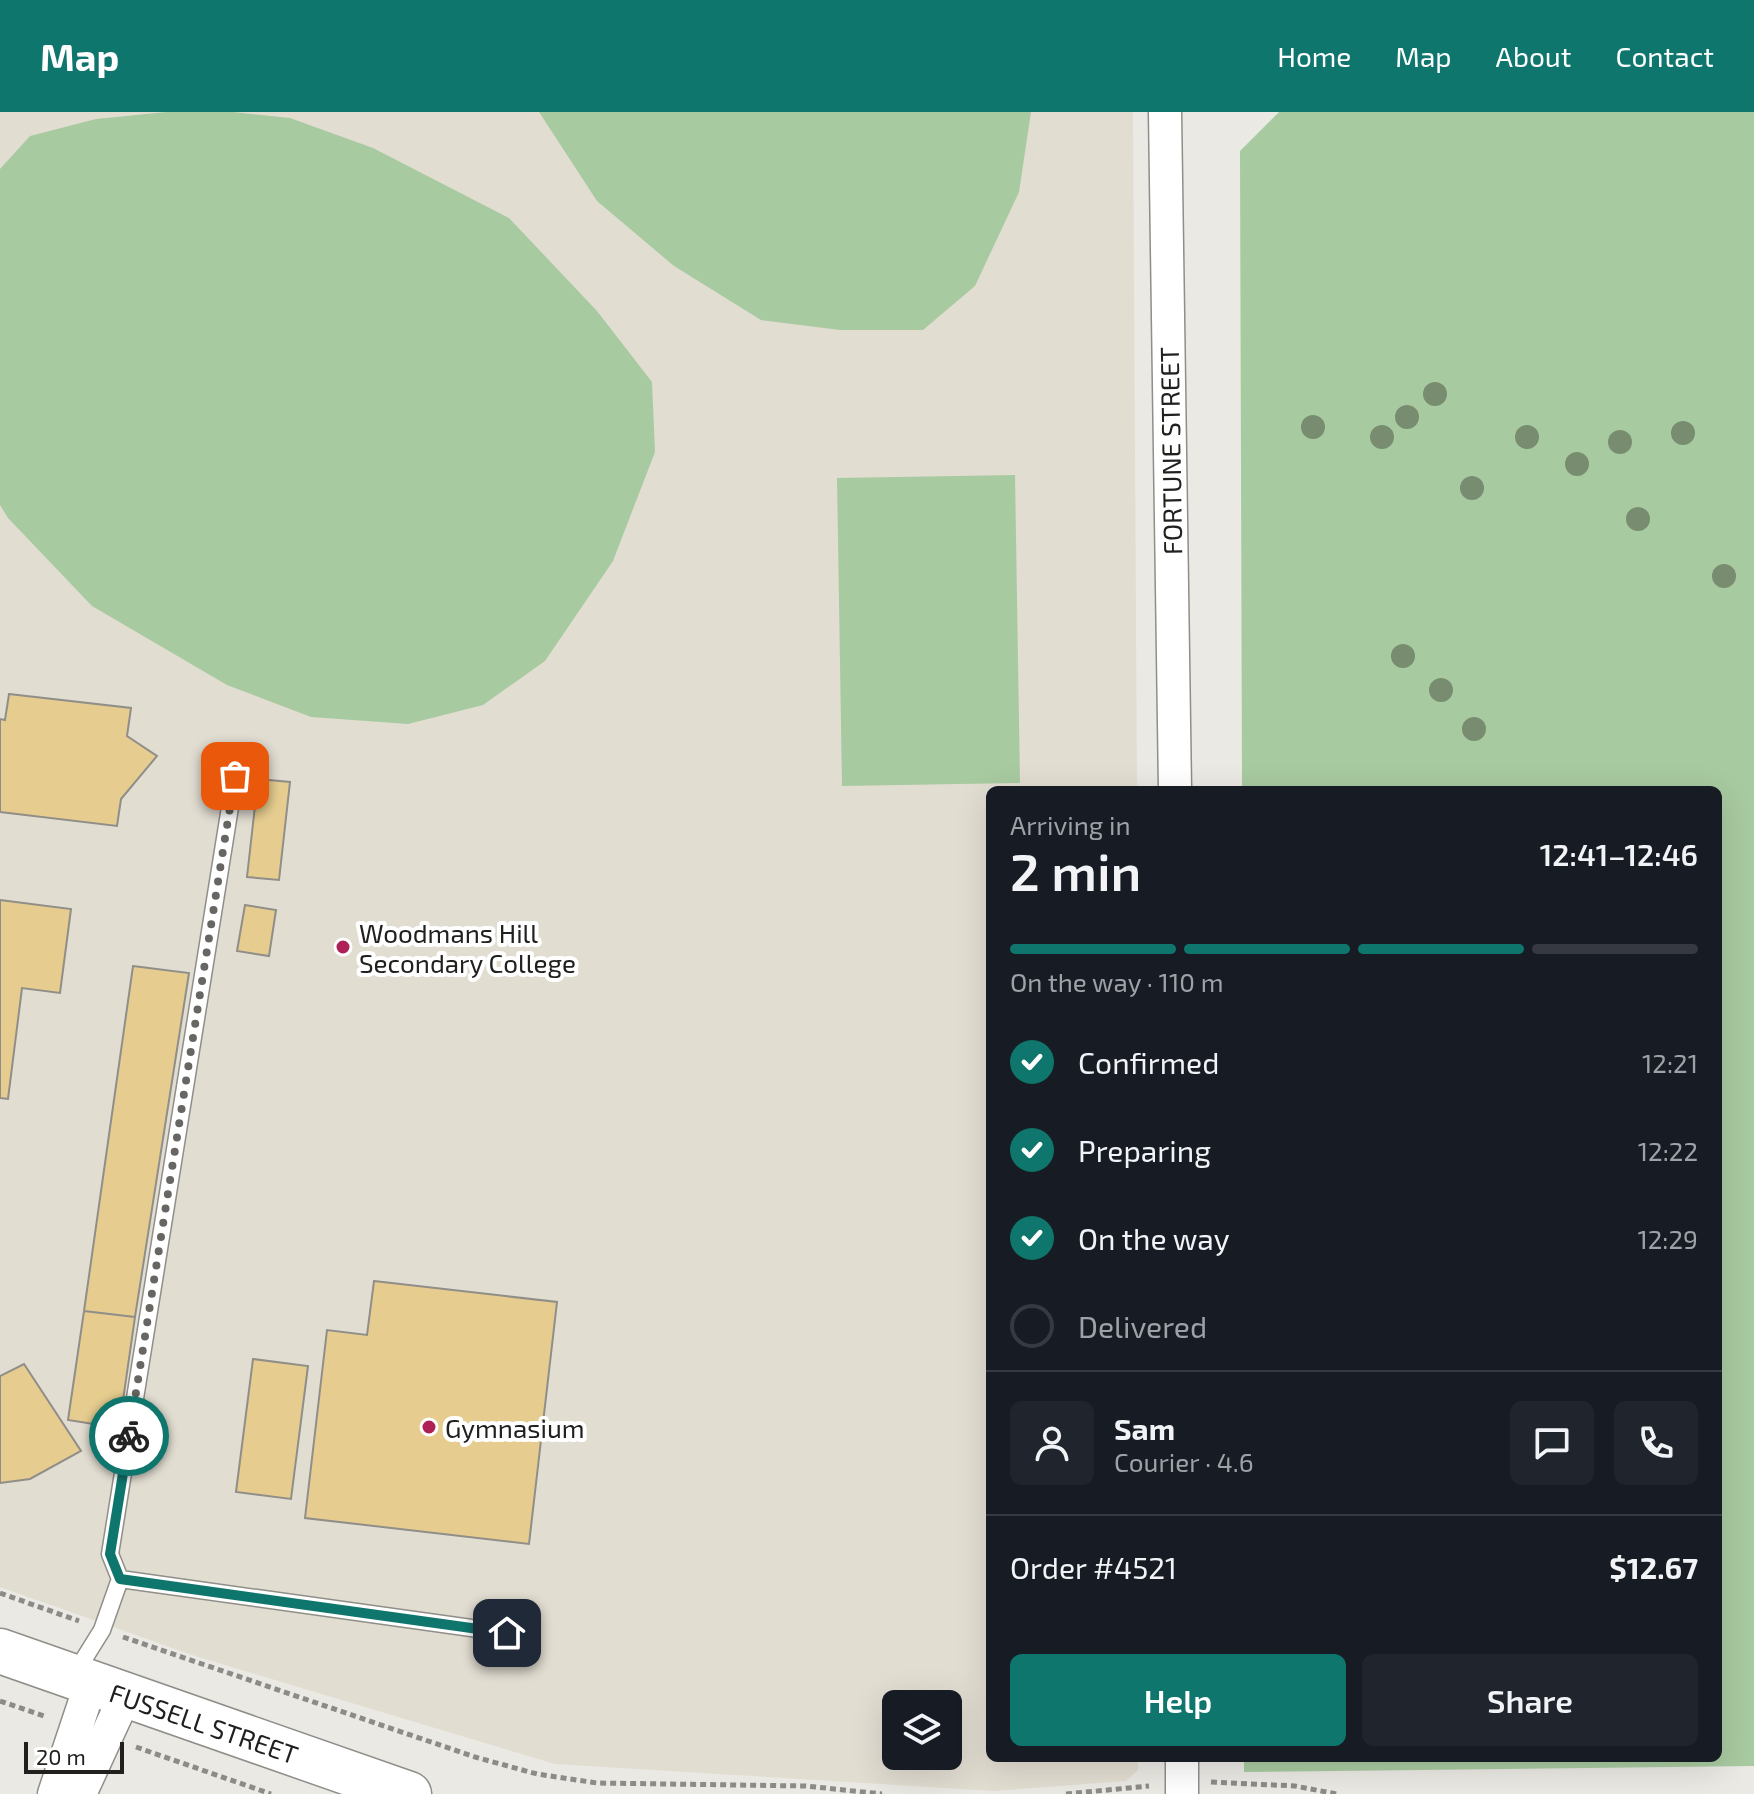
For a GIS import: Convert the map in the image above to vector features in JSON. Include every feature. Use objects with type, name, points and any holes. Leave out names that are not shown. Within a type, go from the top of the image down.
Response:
[{"type":"street","name":"FORTUNE STREET","points":[[1165,112],[1175,786]]},
{"type":"street","name":"FUSSELL STREET","points":[[0,1651],[409,1794]]},
{"type":"street","points":[[54,1794],[64,1723],[96,1685]]},
{"type":"street","points":[[80,1794],[107,1739],[96,1685]]},
{"type":"street","points":[[1182,1762],[1182,1794]]},
{"type":"lane","points":[[96,1685],[102,1630],[120,1579],[110,1554],[235,776]]},
{"type":"lane","points":[[120,1579],[507,1633]]},
{"type":"path","points":[[0,1593],[475,1757],[537,1774],[597,1783],[793,1786],[882,1794]]},
{"type":"path","points":[[0,1701],[64,1723]]},
{"type":"path","points":[[107,1739],[271,1794]]},
{"type":"shaded area","name":"Woodmans Hill Secondary College","points":[[0,112],[1133,112],[1137,786],[986,786],[986,1762],[1138,1762],[1138,1770],[1126,1781],[994,1791],[555,1764],[195,1656],[0,1587]]},
{"type":"green space","points":[[166,112],[233,112],[290,118],[373,148],[509,218],[597,311],[652,382],[655,452],[613,561],[545,661],[483,705],[408,724],[311,717],[227,685],[92,606],[8,518],[0,505],[0,169],[30,136],[96,119]]},
{"type":"green space","points":[[539,112],[1031,112],[1019,192],[975,286],[923,330],[840,330],[761,320],[674,266],[597,201]]},
{"type":"green space","points":[[1279,112],[1754,112],[1754,1766],[1244,1772],[1244,1762],[1722,1762],[1722,786],[1242,786],[1240,151]]},
{"type":"green space","points":[[1015,475],[1020,783],[842,786],[837,478]]},
{"type":"building","points":[[9,694],[131,708],[127,736],[157,756],[121,799],[117,826],[0,812],[0,719],[5,720]]},
{"type":"building","points":[[258,779],[290,782],[279,880],[247,877]]},
{"type":"building","points":[[0,900],[71,909],[60,993],[22,988],[8,1099],[0,1098]]},
{"type":"building","points":[[245,905],[276,910],[269,956],[237,951]]},
{"type":"building","points":[[133,966],[189,973],[135,1317],[84,1311]]},
{"type":"building","name":"Gymnasium","points":[[374,1281],[557,1302],[529,1544],[305,1518],[327,1330],[367,1335]]},
{"type":"building","points":[[84,1311],[135,1317],[119,1428],[68,1420]]},
{"type":"building","points":[[253,1359],[308,1366],[291,1499],[236,1492]]},
{"type":"building","points":[[24,1364],[81,1451],[30,1479],[0,1483],[0,1376]]},
{"type":"way so far","points":[[129,1436],[235,776]]},
{"type":"place","name":"Woodmans Hill Secondary College","points":[[343,947]]},
{"type":"place","name":"Gymnasium","points":[[429,1427]]},
{"type":"route","points":[[129,1436],[110,1554],[120,1579],[507,1633]]}]
